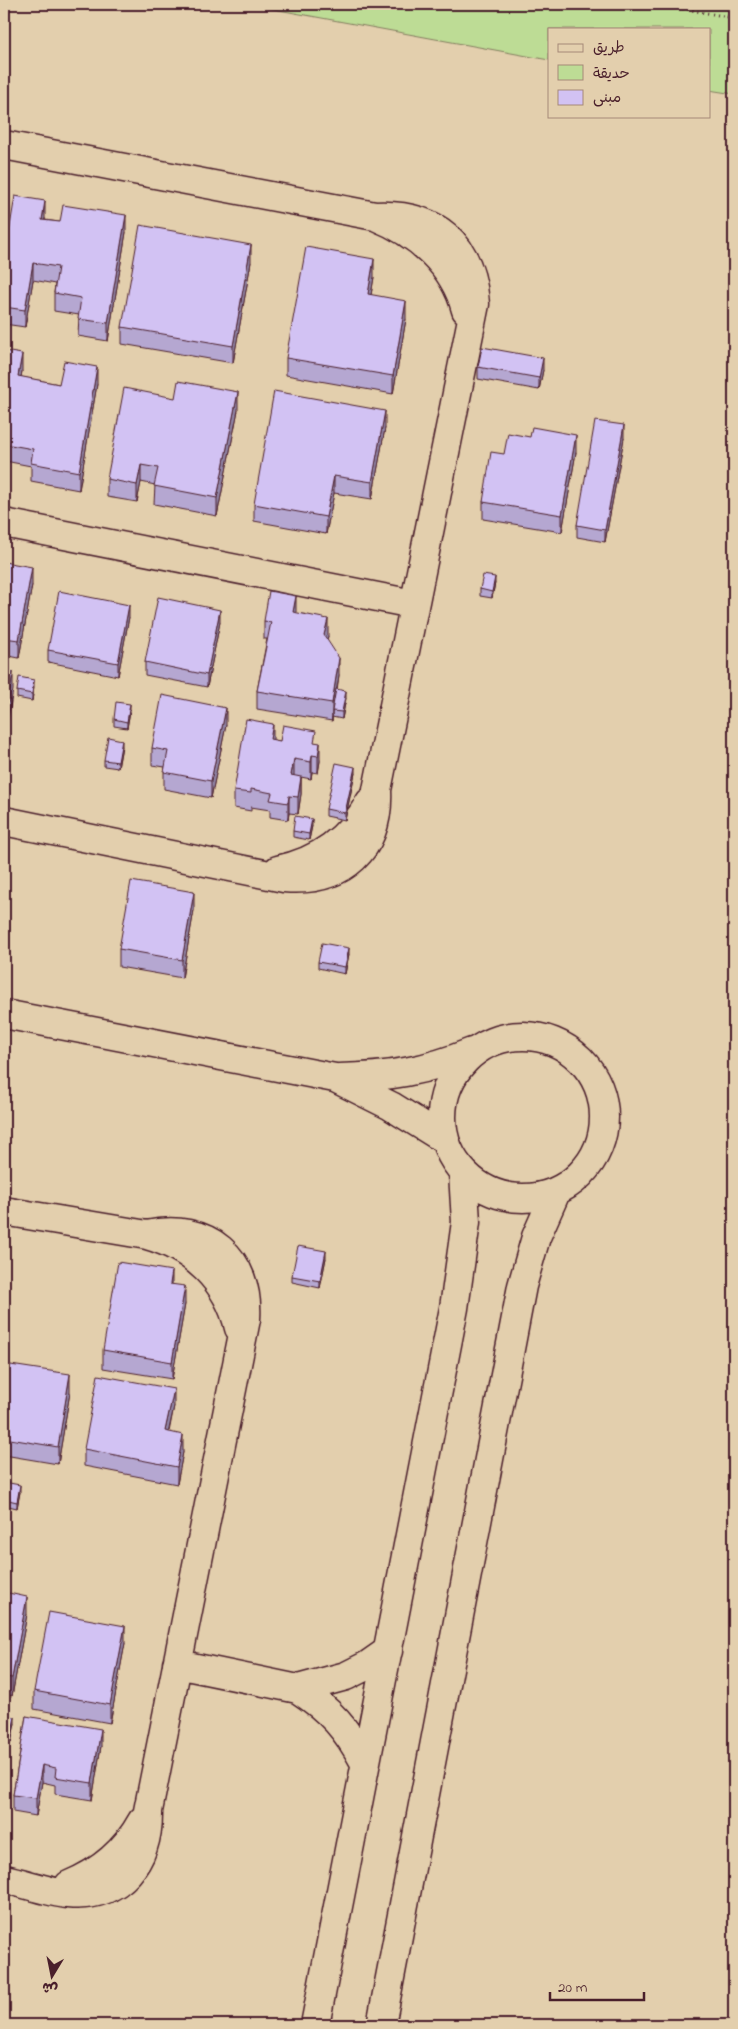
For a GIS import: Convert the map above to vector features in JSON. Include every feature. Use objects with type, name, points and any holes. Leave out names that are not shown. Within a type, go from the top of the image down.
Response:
[{"type":"street","points":[[4,145],[375,216],[395,224],[414,236],[445,267],[459,292],[470,326],[377,790],[361,818],[349,833],[334,846],[300,864],[264,872],[4,821]]},
{"type":"street","points":[[4,523],[413,604]]},
{"type":"street","points":[[4,1014],[335,1078],[384,1076],[420,1070],[474,1052],[496,1040],[521,1036],[546,1039],[569,1050],[587,1066],[600,1088],[606,1113],[603,1137],[593,1160],[577,1179],[556,1192],[531,1198],[506,1197],[482,1188],[463,1173],[452,1157],[444,1139],[441,1115],[446,1091],[457,1069],[474,1052]]},
{"type":"street","points":[[335,1078],[391,1106],[444,1139]]},
{"type":"street","points":[[315,2025],[454,1308],[464,1245],[466,1203],[463,1173]]},
{"type":"street","points":[[381,2025],[522,1286],[536,1237],[556,1192]]},
{"type":"street","points":[[4,1211],[147,1235],[181,1248],[209,1271],[221,1285],[230,1302],[241,1336],[148,1811],[128,1843],[101,1869],[67,1885],[49,1889],[4,1879]]},
{"type":"street","points":[[298,1689],[346,1676],[368,1665],[388,1651]]},
{"type":"street","points":[[177,1664],[298,1689],[319,1703],[338,1720],[353,1740],[365,1763]]},
{"type":"path","points":[[658,4],[734,18]]},
{"type":"green space","points":[[246,4],[734,4],[734,94],[710,90],[710,28],[548,28],[548,60]]},
{"type":"building","points":[[15,196],[45,201],[42,220],[60,222],[63,205],[126,215],[108,323],[78,319],[81,298],[54,293],[58,267],[33,263],[25,310],[4,307],[4,263]]},
{"type":"building","points":[[140,225],[251,245],[233,346],[122,327]]},
{"type":"building","points":[[306,247],[374,259],[368,294],[406,301],[393,376],[286,358]]},
{"type":"building","points":[[482,347],[543,358],[539,378],[478,367]]},
{"type":"building","points":[[4,351],[22,354],[18,376],[59,384],[64,361],[97,367],[79,472],[31,463],[33,449],[5,444],[4,451]]},
{"type":"building","points":[[178,381],[238,392],[217,498],[154,486],[158,468],[141,465],[137,485],[107,479],[124,388],[175,398]]},
{"type":"building","points":[[274,391],[385,411],[372,482],[334,476],[326,517],[254,504]]},
{"type":"building","points":[[595,421],[624,425],[605,530],[577,525]]},
{"type":"building","points":[[532,427],[576,435],[562,515],[483,502],[491,452],[504,454],[508,433],[530,437]]},
{"type":"building","points":[[4,562],[32,567],[19,640],[4,638]]},
{"type":"building","points":[[483,575],[495,577],[492,592],[480,589]]},
{"type":"building","points":[[59,591],[129,605],[118,663],[48,650]]},
{"type":"building","points":[[269,591],[296,596],[293,612],[328,619],[324,635],[339,658],[332,703],[257,691],[271,622],[264,621]]},
{"type":"building","points":[[158,597],[220,610],[207,675],[145,662]]},
{"type":"building","points":[[4,671],[13,672],[4,725]]},
{"type":"building","points":[[19,677],[34,680],[32,694],[17,691]]},
{"type":"building","points":[[336,689],[346,691],[342,712],[332,711]]},
{"type":"building","points":[[162,695],[226,708],[211,781],[164,772],[168,751],[152,748]]},
{"type":"building","points":[[116,702],[130,704],[127,722],[114,719]]},
{"type":"building","points":[[246,719],[273,724],[270,739],[280,741],[283,725],[316,731],[314,742],[320,743],[318,756],[312,755],[311,762],[294,759],[291,775],[301,777],[298,797],[289,796],[288,803],[270,800],[272,793],[251,789],[251,793],[234,791]]},
{"type":"building","points":[[108,737],[122,740],[118,762],[104,760]]},
{"type":"building","points":[[336,763],[355,767],[345,813],[326,809]]},
{"type":"building","points":[[295,816],[312,819],[309,834],[293,831]]},
{"type":"building","points":[[131,881],[194,892],[182,960],[119,949]]},
{"type":"building","points":[[322,943],[349,948],[345,967],[318,962]]},
{"type":"building","points":[[298,1246],[326,1251],[320,1281],[292,1276]]},
{"type":"building","points":[[118,1262],[172,1271],[170,1284],[185,1286],[172,1362],[103,1350]]},
{"type":"building","points":[[4,1364],[70,1374],[58,1447],[4,1438]]},
{"type":"building","points":[[98,1375],[174,1389],[165,1431],[183,1435],[177,1467],[84,1449]]},
{"type":"building","points":[[4,1482],[20,1485],[17,1502],[4,1499]]},
{"type":"building","points":[[4,1592],[27,1597],[12,1678],[4,1677]]},
{"type":"building","points":[[49,1612],[125,1626],[110,1705],[34,1691]]},
{"type":"building","points":[[4,1715],[15,1717],[11,1736],[4,1735]]},
{"type":"building","points":[[26,1716],[101,1729],[92,1783],[55,1777],[56,1768],[42,1765],[36,1798],[13,1795]]}]
